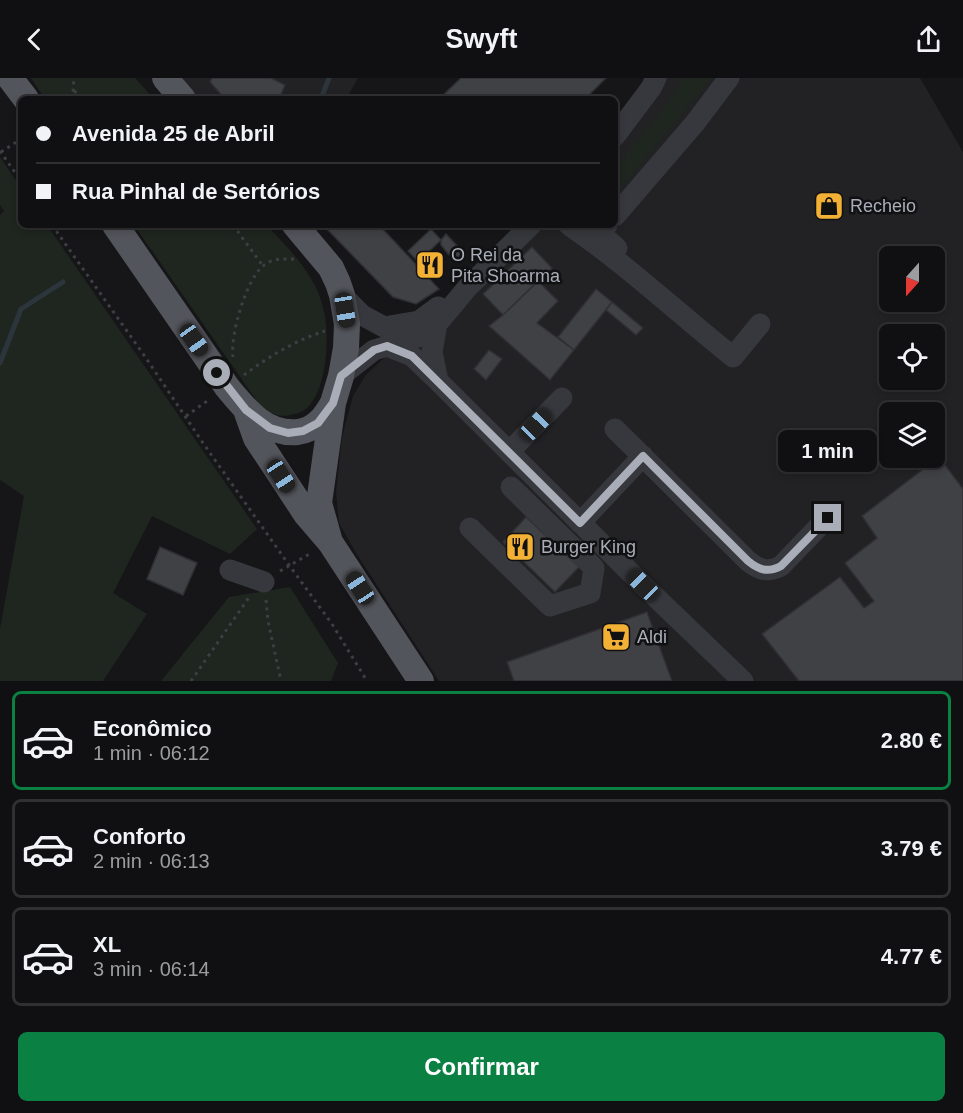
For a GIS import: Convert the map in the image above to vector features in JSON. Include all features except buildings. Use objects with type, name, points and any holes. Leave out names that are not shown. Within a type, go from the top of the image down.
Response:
[{"type":"main road","points":[[10,78],[24,96]]},
{"type":"main road","points":[[165,78],[180,96]]},
{"type":"main road","points":[[117,228],[220,378],[246,410],[270,428],[288,433],[303,431],[318,423],[333,403]]},
{"type":"main road","points":[[298,228],[331,268],[342,295],[347,324],[346,348],[333,403],[319,503],[330,542]]},
{"type":"main road","points":[[246,410],[256,438],[306,514],[330,542],[421,681]]},
{"type":"street","points":[[179,78],[182,96]]},
{"type":"street","points":[[618,132],[656,78]]},
{"type":"street","points":[[618,213],[695,123],[729,78]]},
{"type":"street","points":[[341,376],[374,350],[418,337],[437,324],[468,287],[528,228]]},
{"type":"street","points":[[573,228],[658,294],[733,357],[757,321],[731,340],[688,308],[600,233],[604,228]]},
{"type":"street","points":[[342,295],[362,315],[384,327],[419,321],[468,287]]},
{"type":"street","points":[[437,324],[432,352],[438,381]]},
{"type":"street","points":[[387,346],[412,356],[742,681]]},
{"type":"street","points":[[509,452],[562,398]]},
{"type":"street","points":[[615,429],[755,567],[766,571],[781,566],[828,518]]},
{"type":"street","points":[[580,523],[643,456]]},
{"type":"street","points":[[470,528],[550,606],[590,593],[594,568],[511,487]]},
{"type":"street","points":[[230,570],[264,582]]},
{"type":"path","points":[[72,96],[74,78]]},
{"type":"path","points":[[73,91],[82,96]]},
{"type":"path","points":[[18,141],[0,152],[18,177]]},
{"type":"path","points":[[54,228],[332,624],[367,681]]},
{"type":"path","points":[[235,228],[263,266]]},
{"type":"path","points":[[234,363],[232,354],[234,333],[242,303],[251,282],[263,266],[279,258],[297,259]]},
{"type":"path","points":[[238,380],[266,359],[316,334],[347,324]]},
{"type":"path","points":[[191,681],[255,589],[289,565],[330,542]]},
{"type":"path","points":[[264,582],[268,621],[281,681]]},
{"type":"shaded area","points":[[31,78],[135,78],[151,96],[43,96]]},
{"type":"shaded area","points":[[178,78],[358,78],[348,96],[194,96]]},
{"type":"shaded area","points":[[663,78],[920,78],[963,152],[963,681],[439,681],[339,523],[336,492],[342,437],[353,396],[366,375],[520,228],[618,228],[618,133]]},
{"type":"shaded area","points":[[682,78],[712,78],[618,192],[618,165],[666,105]]},
{"type":"shaded area","points":[[0,157],[18,184],[18,228],[49,228],[257,529],[230,554],[152,516],[113,593],[147,614],[103,681],[0,681],[0,629],[24,496],[0,480],[0,215],[4,211],[0,205]]},
{"type":"shaded area","points":[[136,228],[270,228],[302,264],[315,286],[326,323],[325,365],[322,380],[311,404],[302,412],[282,416],[261,407]]},
{"type":"shaded area","points":[[290,587],[338,663],[331,681],[161,681],[229,597]]},
{"type":"waterway","points":[[322,96],[329,78]]},
{"type":"waterway","points":[[0,363],[21,309],[63,282]]},
{"type":"place","name":"Recheio","points":[[829,206]]},
{"type":"place","name":"O Rei da Pita Shoarma","points":[[430,265]]},
{"type":"place","name":"Burger King","points":[[520,547]]},
{"type":"place","name":"Aldi","points":[[616,637]]},
{"type":"route","points":[[217,373],[246,410],[270,428],[288,433],[303,431],[318,423],[326,414],[333,403],[341,376],[374,350],[387,346],[412,356],[580,523],[643,456],[748,561],[755,567],[766,571],[781,566],[828,518]]}]
